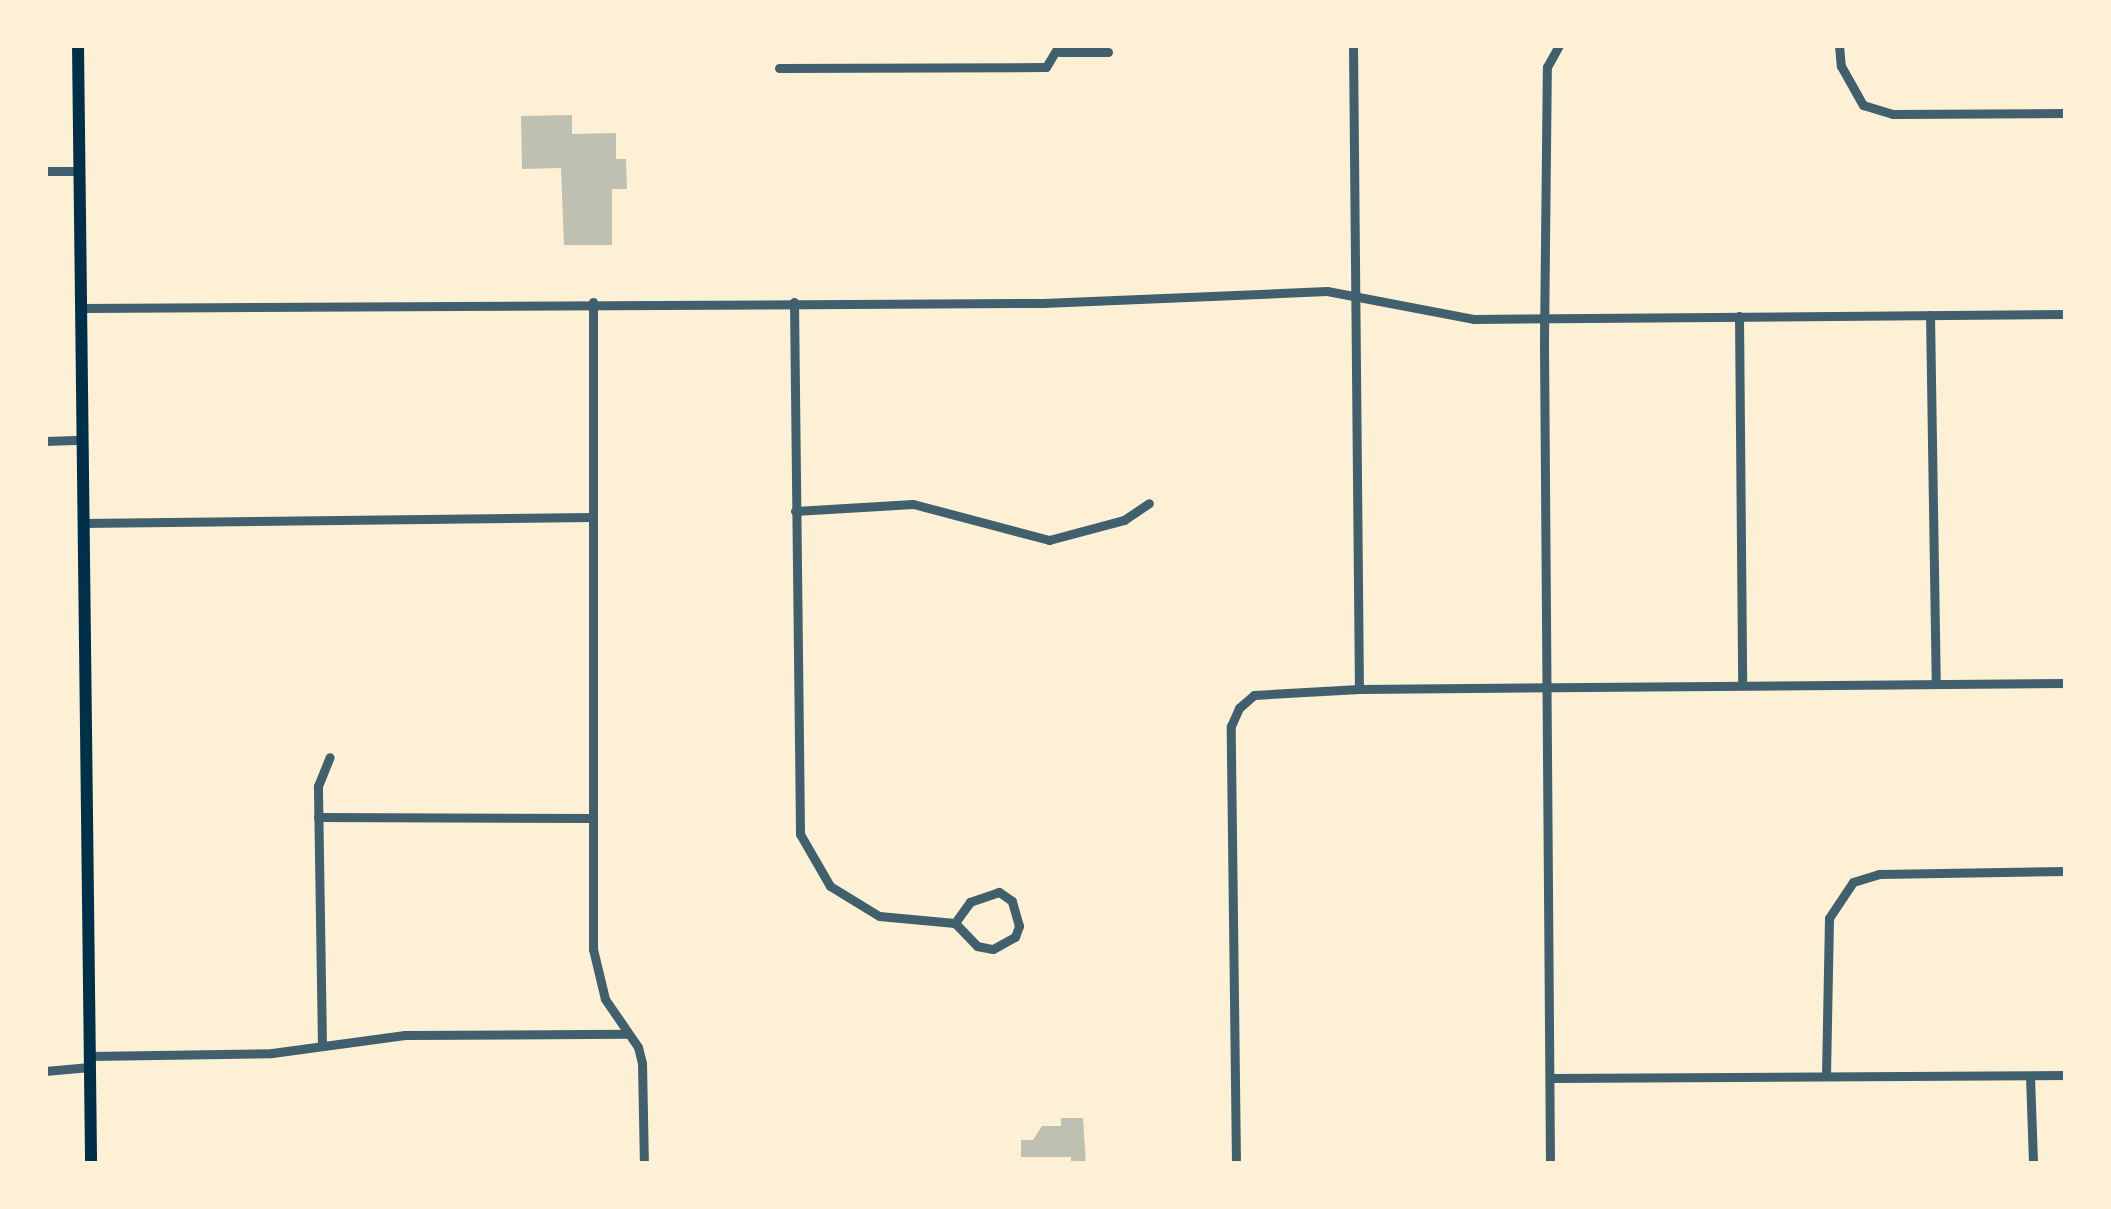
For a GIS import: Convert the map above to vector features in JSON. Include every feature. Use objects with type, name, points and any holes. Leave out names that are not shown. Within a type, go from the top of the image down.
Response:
[{"type":"main road","points":[[78,45],[91,1164]]},
{"type":"street","points":[[1353,45],[1360,689]]},
{"type":"street","points":[[1550,1164],[1547,67],[1558,45]]},
{"type":"street","points":[[1839,45],[1841,66],[1863,105],[1893,114],[2066,113]]},
{"type":"street","points":[[779,68],[1046,67],[1059,48],[1108,52]]},
{"type":"street","points":[[45,171],[80,171]]},
{"type":"street","points":[[82,308],[1043,303],[1306,291],[1354,294],[1474,319],[2066,314]]},
{"type":"street","points":[[593,302],[593,949],[605,999],[642,1063],[644,1164]]},
{"type":"street","points":[[794,302],[800,834],[811,862],[850,902],[902,921],[955,922],[977,946],[993,949],[1015,937],[1019,926],[1012,901],[999,892],[970,902],[955,922]]},
{"type":"street","points":[[1930,315],[1936,684]]},
{"type":"street","points":[[1739,316],[1742,686]]},
{"type":"street","points":[[45,441],[82,440]]},
{"type":"street","points":[[795,511],[914,504],[1049,540],[1124,520],[1148,503]]},
{"type":"street","points":[[82,523],[591,518]]},
{"type":"street","points":[[1236,1164],[1231,726],[1239,707],[1267,691],[2066,683]]},
{"type":"street","points":[[322,1046],[318,786],[330,757]]},
{"type":"street","points":[[318,817],[592,818]]},
{"type":"street","points":[[1826,1075],[1829,918],[1853,881],[1879,874],[2066,871]]},
{"type":"street","points":[[45,1071],[90,1062],[272,1053],[405,1035],[627,1034]]},
{"type":"street","points":[[1551,1078],[2066,1075]]},
{"type":"street","points":[[2030,1076],[2032,1164]]},
{"type":"building","points":[[572,115],[572,134],[616,133],[616,159],[626,159],[627,189],[612,189],[612,245],[564,245],[561,168],[522,169],[521,116]]},
{"type":"building","points":[[1061,1118],[1083,1118],[1086,1164],[1071,1164],[1071,1157],[1021,1157],[1021,1140],[1033,1140],[1042,1126],[1061,1126]]}]
